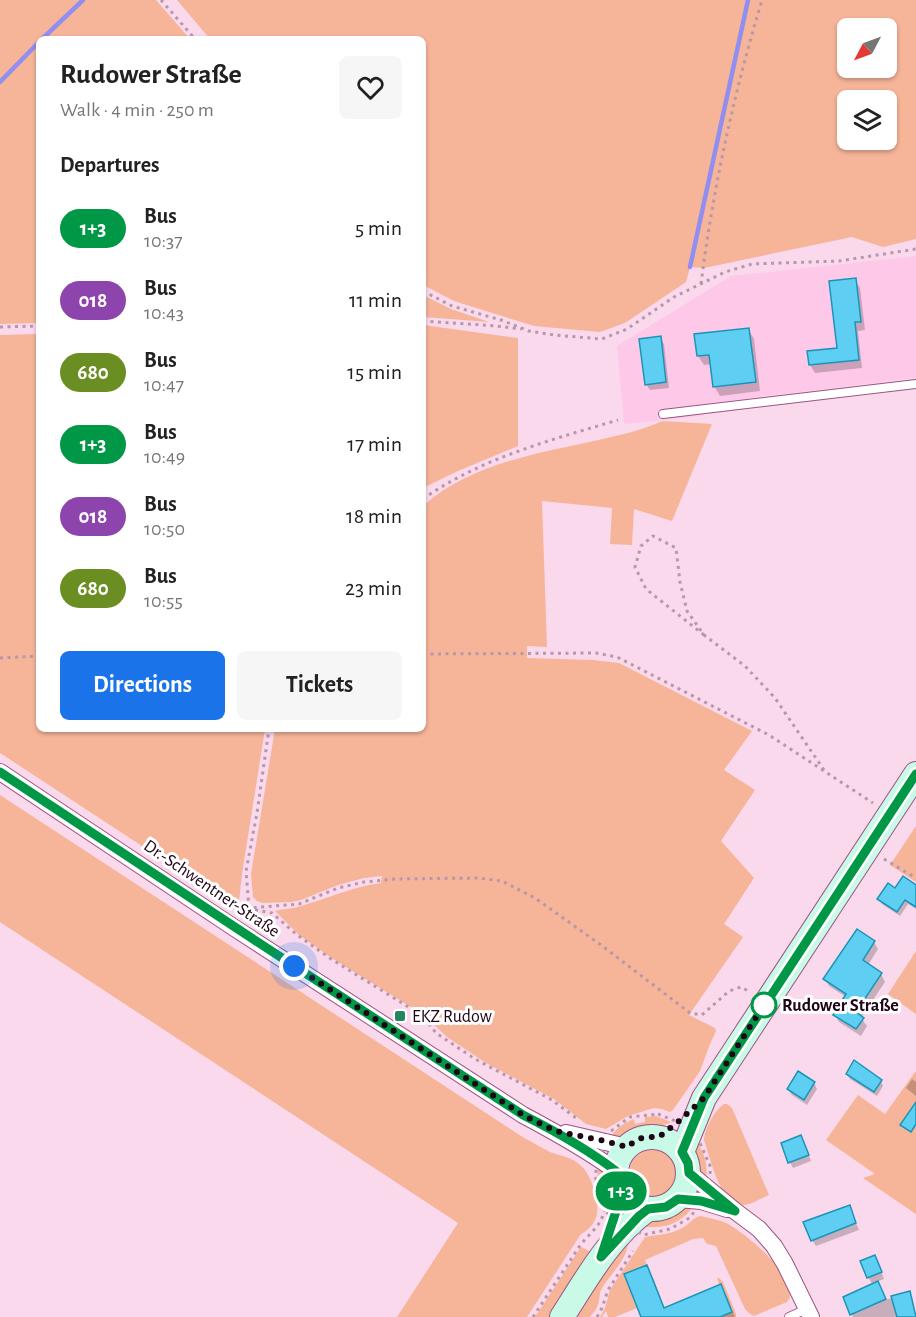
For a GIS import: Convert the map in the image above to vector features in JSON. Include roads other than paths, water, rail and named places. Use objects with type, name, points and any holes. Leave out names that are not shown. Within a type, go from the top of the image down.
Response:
[{"type":"main road","points":[[612,1174],[629,1201],[638,1207],[648,1209],[666,1207],[689,1167],[704,1098],[916,774]]},
{"type":"main road","points":[[608,1142],[659,1137],[673,1143],[689,1167]]},
{"type":"main road","points":[[608,1142],[619,1157],[612,1174],[621,1224]]},
{"type":"main road","points":[[562,1317],[621,1224],[648,1209]]},
{"type":"street","name":"Dr.-Schwentner-Straße","points":[[0,772],[523,1115],[555,1131],[612,1174]]},
{"type":"street","name":"Dr.-Schwentner-Straße","points":[[555,1131],[608,1142]]},
{"type":"street","points":[[689,1167],[735,1211],[759,1229],[774,1246],[809,1313]]},
{"type":"lane","points":[[663,414],[916,384]]},
{"type":"lane","points":[[789,1317],[809,1313]]},
{"type":"waterway","points":[[45,36],[83,0]]},
{"type":"waterway","points":[[690,267],[748,0]]},
{"type":"waterway","points":[[0,82],[36,45]]},
{"type":"place","name":"Rudower Straße","points":[[764,1005]]},
{"type":"place","name":"EKZ Rudow","points":[[400,1016]]}]
